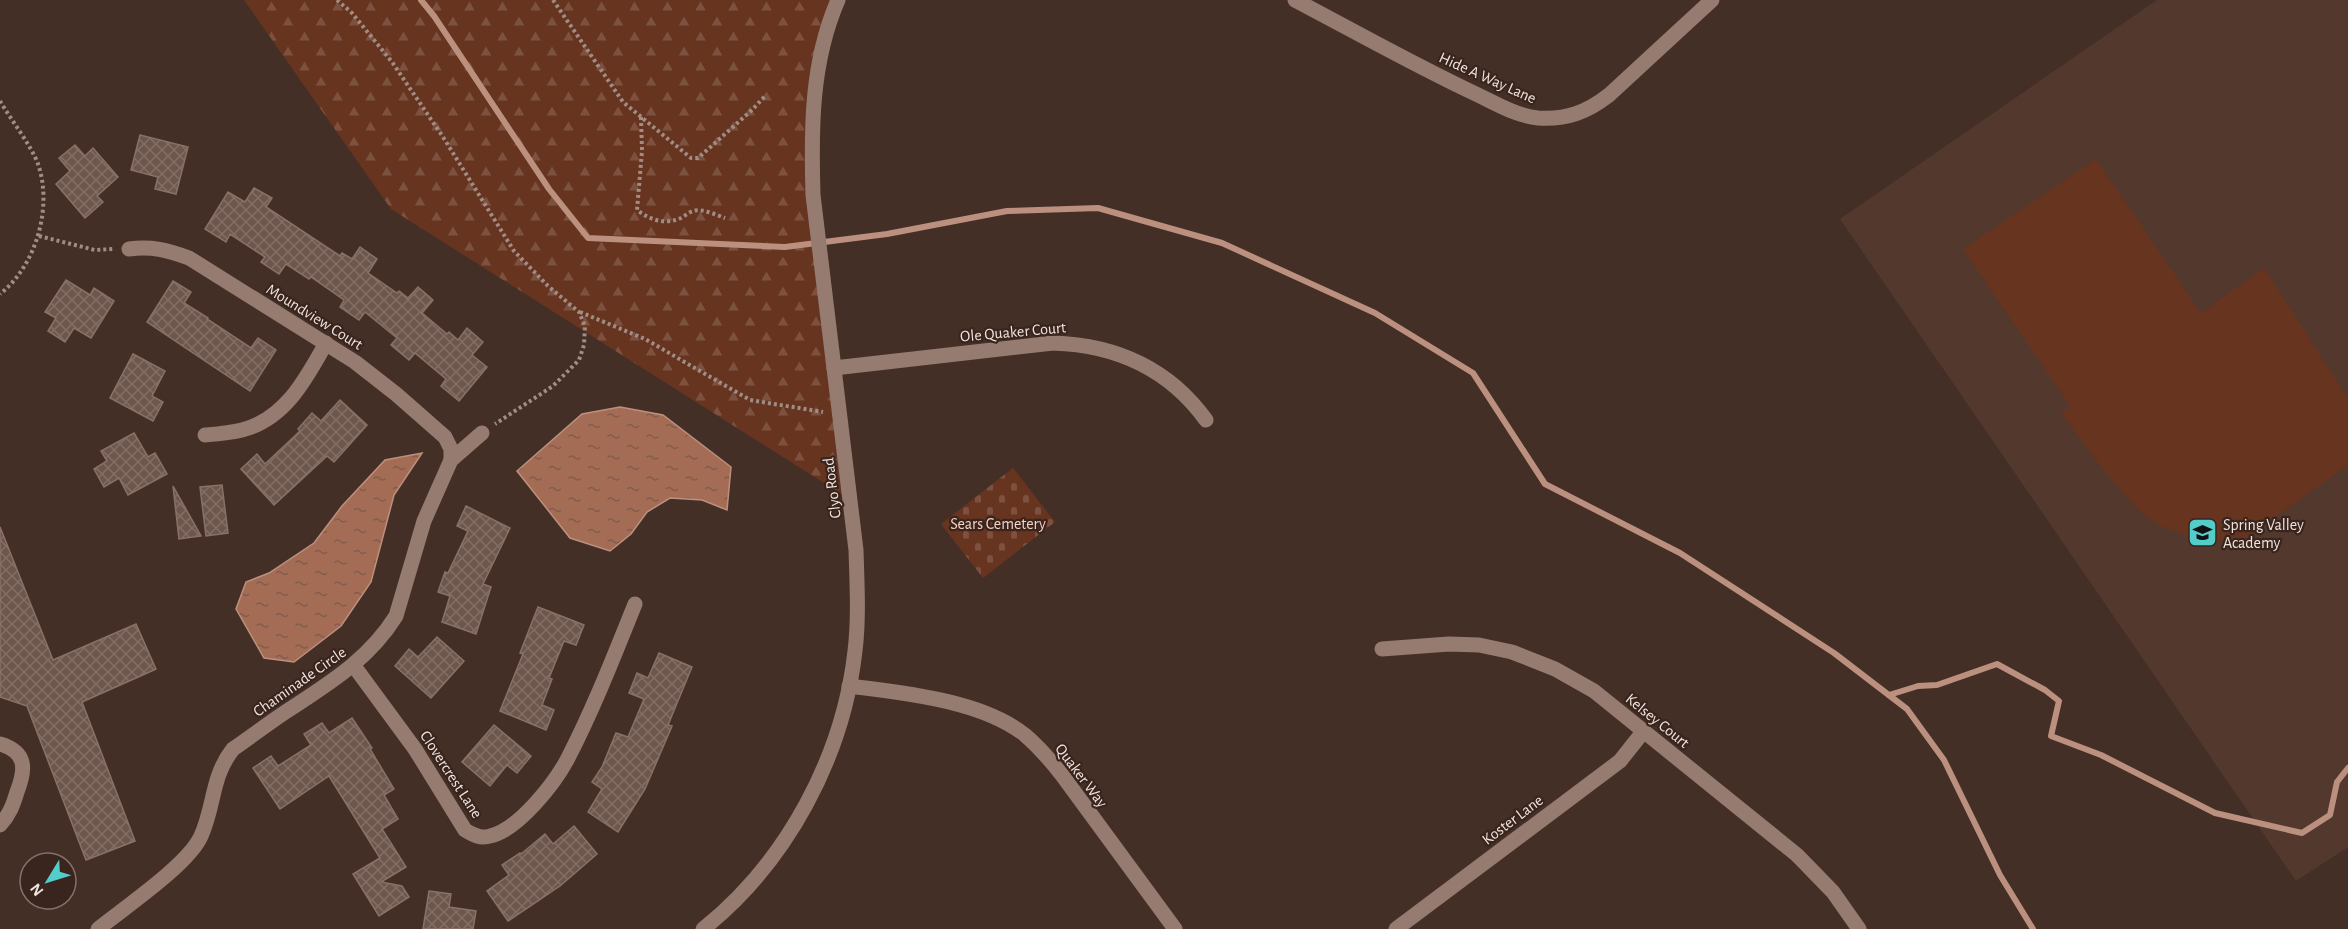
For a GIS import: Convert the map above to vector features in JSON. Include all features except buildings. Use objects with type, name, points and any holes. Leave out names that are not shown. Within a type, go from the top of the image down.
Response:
[{"type":"street","name":"Clyo Road","points":[[703,929],[742,893],[772,857],[807,803],[826,763],[839,725],[849,686],[856,640],[856,550],[813,195],[811,137],[814,94],[823,45],[838,0]]},
{"type":"street","name":"Hide A Way Lane","points":[[1295,0],[1457,85],[1516,113],[1536,118],[1562,118],[1592,108],[1712,0]]},
{"type":"street","name":"Moundview Court","points":[[129,249],[148,246],[163,248],[189,258],[355,362],[445,437],[451,450],[451,460]]},
{"type":"street","points":[[205,435],[242,430],[262,423],[278,412],[292,399],[326,343]]},
{"type":"street","name":"Ole Quaker Court","points":[[834,368],[1053,343],[1078,344],[1108,351],[1154,370],[1191,398],[1206,420]]},
{"type":"street","name":"Chaminade Circle","points":[[98,929],[188,855],[201,838],[217,776],[233,749],[354,666],[372,649],[396,616],[424,521],[451,460],[482,433]]},
{"type":"street","name":"Clovercrest Lane","points":[[354,666],[415,749],[465,830],[473,835],[492,836],[510,826],[526,813],[567,761],[635,604]]},
{"type":"street","name":"Kelsey Court","points":[[1382,649],[1449,644],[1479,645],[1512,652],[1555,669],[1594,691],[1810,866],[1833,892],[1859,929]]},
{"type":"street","name":"Quaker Way","points":[[849,686],[959,705],[986,714],[1024,734],[1047,755],[1174,929]]},
{"type":"street","name":"Koster Lane","points":[[1396,929],[1620,761],[1643,732]]},
{"type":"street","points":[[0,744],[10,747],[21,757],[24,774],[9,815],[0,825]]},
{"type":"street","points":[[114,916],[125,929]]},
{"type":"path","points":[[337,0],[352,13],[392,63],[443,137],[514,251],[548,286],[579,312],[645,339],[750,400],[840,415]]},
{"type":"path","points":[[553,0],[622,102],[691,158],[698,158],[766,95]]},
{"type":"path","points":[[0,101],[38,163],[44,194],[39,236],[24,267],[7,289],[0,294]]},
{"type":"path","points":[[641,116],[642,151],[637,210],[666,223],[693,211],[701,210],[725,218]]},
{"type":"path","points":[[39,236],[95,250],[129,249]]},
{"type":"path","points":[[482,433],[553,386],[579,360],[584,345],[585,326],[579,312]]},
{"type":"shaded area","name":"Spring Valley Academy","points":[[2157,0],[2348,0],[2348,847],[2296,881],[1840,219]]},
{"type":"green space","points":[[244,0],[838,0],[811,137],[851,500],[391,209]]},
{"type":"green space","points":[[2096,159],[2201,313],[2264,268],[2348,398],[2348,465],[2240,542],[2195,539],[2159,525],[2144,516],[2109,477],[2061,413],[2070,406],[1963,249]]},
{"type":"green space","name":"Sears Cemetery","points":[[1013,468],[1055,522],[983,578],[941,524]]},
{"type":"water","points":[[620,407],[663,415],[731,467],[727,510],[702,500],[670,498],[647,512],[631,534],[610,551],[570,538],[517,471],[582,414]]},
{"type":"water","points":[[422,453],[394,495],[371,582],[341,626],[294,662],[264,658],[236,609],[246,582],[269,573],[314,543],[342,506],[385,460]]},
{"type":"waterway","points":[[421,0],[549,189],[588,238],[785,247],[887,234],[1007,211],[1098,208],[1222,243],[1375,313],[1473,373],[1545,484],[1680,553],[1834,653],[1907,709],[1944,760],[2000,875],[2033,929]]},
{"type":"waterway","points":[[1889,695],[1918,686],[1937,685],[1997,664],[2045,690],[2059,701],[2051,736],[2101,755],[2215,813],[2302,833],[2330,815],[2337,782],[2348,768]]},
{"type":"place","name":"Spring Valley Academy","points":[[2202,533]]}]
